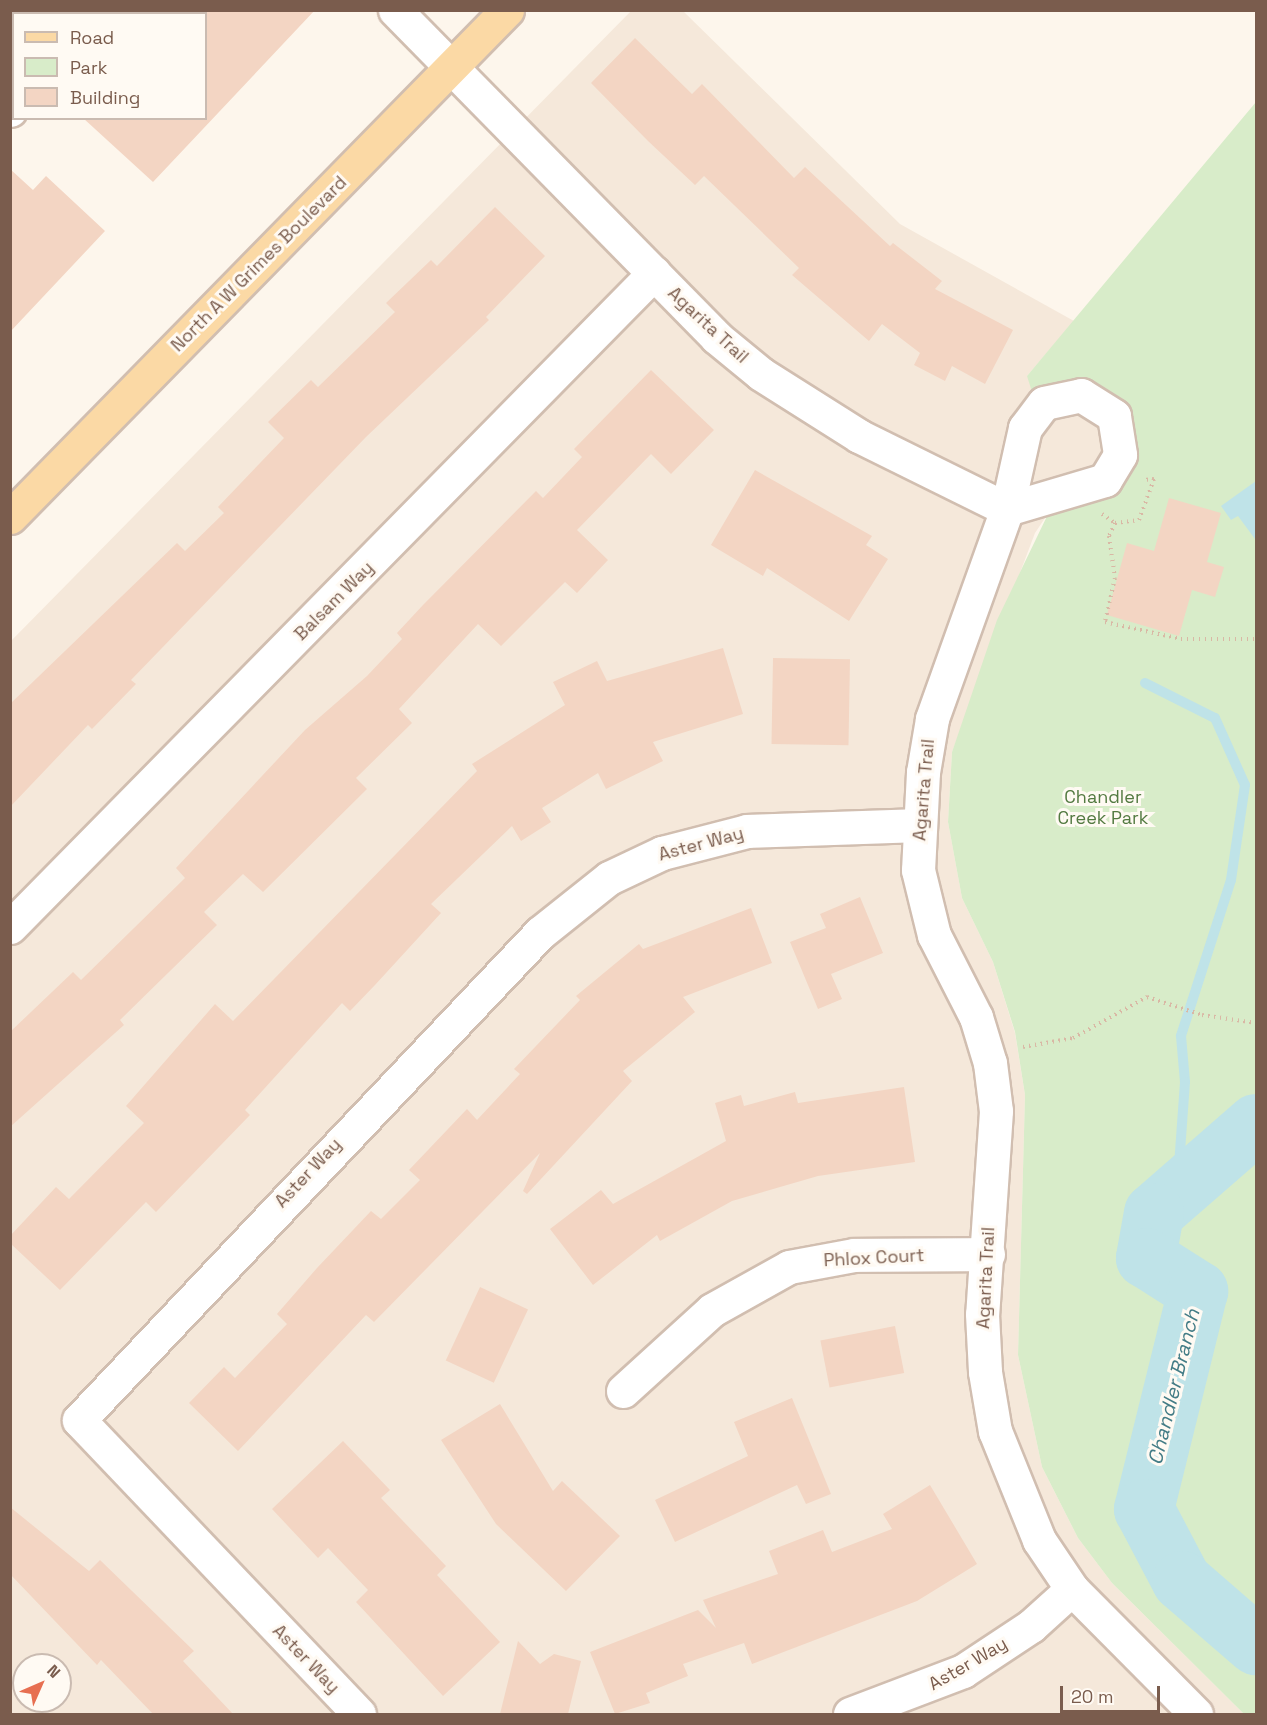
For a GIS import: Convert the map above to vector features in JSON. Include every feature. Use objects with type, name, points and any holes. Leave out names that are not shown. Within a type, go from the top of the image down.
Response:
[{"type":"main road","name":"North A W Grimes Boulevard","points":[[10,517],[507,10]]},
{"type":"street","name":"Agarita Trail","points":[[395,10],[716,337],[761,374],[859,436],[1007,509],[932,719],[920,825],[921,893],[934,935],[976,1017],[990,1063],[996,1111],[988,1254],[982,1314],[995,1431],[1039,1540],[1072,1589],[1196,1714]]},
{"type":"street","name":"Balsam Way","points":[[10,927],[654,273]]},
{"type":"street","name":"Aster Way","points":[[359,1714],[79,1420],[540,933],[609,878],[662,853],[718,836],[920,825]]},
{"type":"street","name":"Phlox Court","points":[[623,1391],[712,1310],[789,1267],[854,1255],[988,1254]]},
{"type":"street","name":"Aster Way","points":[[850,1714],[963,1671],[1031,1626],[1072,1589]]},
{"type":"path","points":[[1115,523],[1109,536],[1115,578],[1105,622],[1181,639],[1257,639]]},
{"type":"path","points":[[1023,1047],[1073,1038],[1135,1000],[1178,1007],[1202,1015],[1257,1023]]},
{"type":"shaded area","points":[[631,11],[683,11],[900,224],[1074,321],[1027,376],[1131,438],[1049,512],[1035,533],[952,752],[948,822],[962,898],[993,962],[1015,1033],[1025,1095],[1018,1355],[1042,1467],[1078,1538],[1112,1583],[1244,1714],[11,1714],[11,641]]},
{"type":"green space","name":"Chandler Creek Park","points":[[1256,102],[1256,1713],[1244,1714],[1112,1583],[1078,1538],[1042,1467],[1018,1355],[1025,1095],[1015,1032],[993,962],[962,898],[948,822],[952,752],[997,620],[1049,512],[1090,501],[1123,416],[1033,395],[1027,376]]},
{"type":"water","points":[[1256,481],[1255,539],[1238,516],[1231,520],[1221,506]]},
{"type":"building","points":[[206,10],[315,10],[153,182],[85,120],[207,120]]},
{"type":"building","points":[[635,38],[692,94],[702,84],[794,178],[805,167],[890,246],[893,243],[942,281],[935,289],[1013,330],[985,384],[952,366],[945,381],[914,365],[920,353],[882,324],[869,341],[792,275],[799,268],[704,176],[695,185],[648,141],[591,83]]},
{"type":"building","points":[[10,169],[33,190],[46,176],[105,231],[10,332]]},
{"type":"building","points":[[495,207],[545,256],[486,317],[489,320],[366,437],[131,680],[136,684],[92,729],[88,725],[10,807],[10,704],[177,543],[185,551],[224,513],[218,507],[284,438],[268,422],[311,380],[318,387],[395,312],[386,303],[431,260],[437,266]]},
{"type":"building","points":[[651,370],[714,430],[671,474],[651,454],[577,530],[608,560],[577,593],[565,582],[501,646],[478,624],[399,709],[412,723],[356,778],[367,789],[263,892],[243,874],[204,912],[217,925],[120,1020],[124,1025],[10,1127],[10,1032],[73,972],[81,980],[185,878],[176,868],[305,730],[367,676],[402,639],[397,633],[536,491],[543,498],[582,457],[574,449]]},
{"type":"building","points":[[755,470],[872,536],[866,545],[888,559],[849,621],[767,568],[763,576],[711,545]]},
{"type":"building","points":[[1169,498],[1221,513],[1207,562],[1224,567],[1215,597],[1192,590],[1179,636],[1107,615],[1127,543],[1154,551]]},
{"type":"building","points":[[723,648],[743,714],[653,742],[663,761],[606,789],[598,773],[542,808],[551,822],[521,841],[512,826],[431,904],[441,913],[375,985],[350,1011],[342,1003],[245,1110],[250,1115],[156,1212],[146,1202],[60,1290],[10,1243],[10,1236],[56,1187],[69,1199],[144,1123],[126,1106],[215,1004],[233,1021],[477,771],[472,764],[565,705],[553,682],[597,661],[607,681]]},
{"type":"building","points":[[773,658],[850,659],[848,745],[771,744]]},
{"type":"building","points":[[860,897],[883,953],[831,974],[842,999],[818,1009],[790,942],[826,928],[820,914]]},
{"type":"building","points":[[751,908],[772,963],[683,997],[695,1012],[623,1071],[632,1081],[527,1194],[523,1191],[540,1153],[374,1322],[366,1315],[238,1451],[189,1403],[224,1367],[235,1378],[287,1324],[277,1314],[317,1268],[371,1211],[381,1219],[420,1180],[409,1170],[467,1109],[477,1120],[520,1074],[514,1069],[580,1000],[576,996],[639,944],[643,949]]},
{"type":"building","points":[[904,1087],[915,1162],[818,1176],[732,1201],[660,1241],[657,1235],[593,1285],[550,1229],[601,1190],[613,1204],[726,1141],[715,1103],[741,1095],[744,1106],[795,1092],[798,1103]]},
{"type":"building","points":[[480,1287],[528,1309],[494,1383],[446,1360]]},
{"type":"building","points":[[895,1326],[904,1373],[830,1388],[820,1341]]},
{"type":"building","points":[[792,1398],[831,1494],[806,1504],[797,1485],[675,1542],[655,1500],[748,1456],[734,1422]]},
{"type":"building","points":[[500,1404],[553,1491],[562,1481],[620,1536],[566,1591],[496,1524],[441,1440]]},
{"type":"building","points":[[343,1441],[390,1490],[381,1498],[446,1566],[437,1575],[500,1642],[443,1696],[356,1602],[368,1590],[328,1548],[318,1558],[272,1509]]},
{"type":"building","points":[[930,1485],[977,1564],[917,1601],[752,1664],[744,1643],[683,1664],[688,1676],[646,1693],[650,1703],[615,1714],[590,1652],[698,1610],[716,1628],[703,1600],[778,1574],[769,1551],[823,1530],[832,1552],[892,1529],[883,1514]]},
{"type":"building","points":[[10,1507],[89,1571],[100,1560],[194,1651],[183,1661],[233,1714],[153,1714],[101,1660],[97,1665],[10,1574]]},
{"type":"building","points":[[518,1641],[540,1664],[554,1654],[581,1661],[568,1714],[500,1714]]},
{"type":"waterway","points":[[1145,683],[1215,718],[1245,785],[1231,880],[1181,1036],[1185,1082],[1177,1193]]},
{"type":"waterway","name":"Chandler Branch","points":[[1256,1124],[1154,1213],[1146,1258],[1198,1291],[1144,1509],[1182,1581],[1256,1645]]}]
